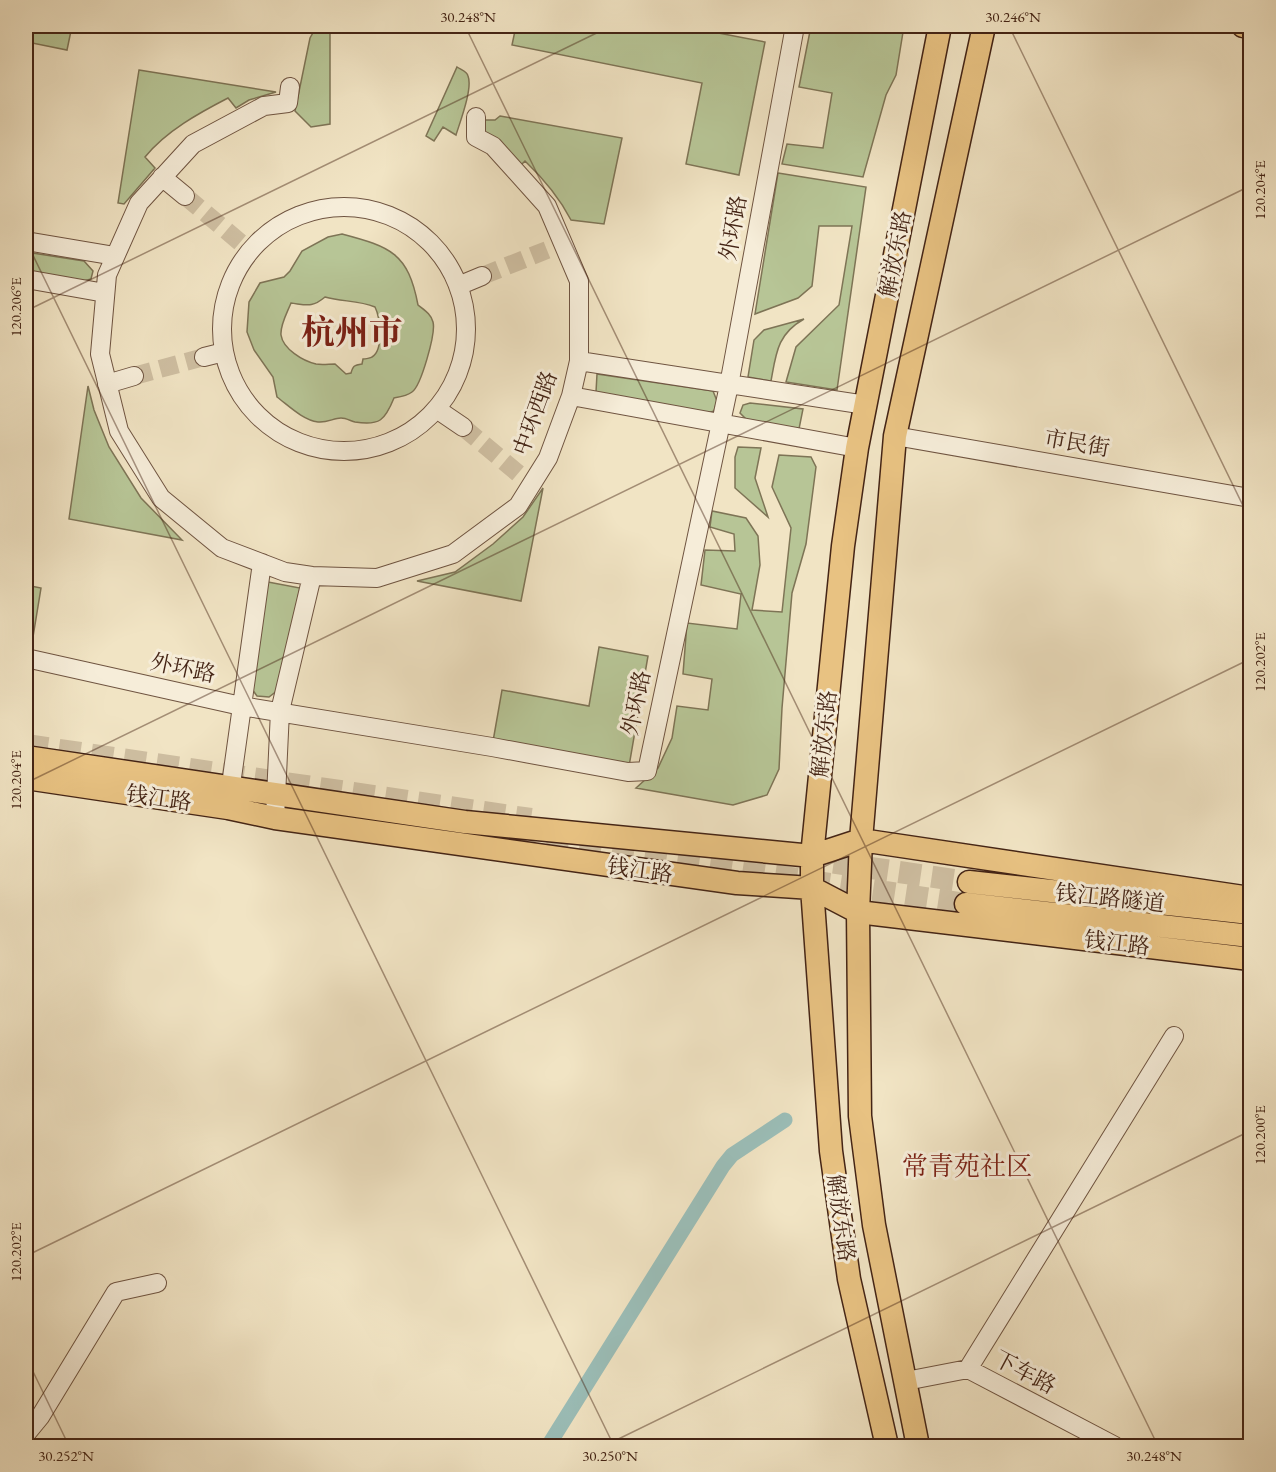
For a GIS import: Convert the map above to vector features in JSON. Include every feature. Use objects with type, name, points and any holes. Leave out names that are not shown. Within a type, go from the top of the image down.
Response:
[{"type":"main road","name":"解放东路","points":[[887,1446],[849,1278],[831,1151],[812,888],[812,856],[843,546],[857,448],[940,26]]},
{"type":"main road","name":"解放东路","points":[[918,1446],[874,1225],[861,1116],[858,912],[861,840],[895,436],[984,26]]},
{"type":"main road","points":[[1242,26],[1251,27]]},
{"type":"main road","name":"钱江路","points":[[26,757],[229,798],[275,818],[737,883],[812,888],[858,912],[1251,959]]},
{"type":"main road","name":"钱江路","points":[[26,778],[229,798],[276,794],[465,822],[812,856],[861,840],[1251,898]]},
{"type":"main road","name":"钱江路隧道","points":[[1251,913],[968,893],[1251,936]]},
{"type":"street","name":"外环路","points":[[26,658],[240,705],[627,772],[647,771],[729,385],[795,26]]},
{"type":"street","name":"中环西路","points":[[290,87],[288,103],[264,106],[193,144],[139,203],[107,275],[100,354],[119,431],[161,498],[222,548],[285,572],[312,576],[377,578],[453,554],[518,506],[526,479],[548,458],[571,396],[579,361],[579,281],[555,247],[547,206],[493,146],[476,137],[476,117]]},
{"type":"street","points":[[162,177],[185,196]]},
{"type":"street","points":[[341,206],[381,211],[417,230],[445,258],[458,286],[463,295],[468,335],[459,375],[438,410],[407,436],[369,451],[328,452],[289,440],[255,415],[232,381],[222,342],[224,301],[245,247],[301,213],[341,206]]},
{"type":"street","points":[[26,241],[115,256]]},
{"type":"street","points":[[458,286],[482,276]]},
{"type":"street","points":[[26,279],[105,293]]},
{"type":"street","points":[[204,357],[224,352]]},
{"type":"street","points":[[579,361],[866,405]]},
{"type":"street","points":[[107,384],[134,376]]},
{"type":"street","points":[[571,396],[857,448]]},
{"type":"street","points":[[438,410],[464,427]]},
{"type":"street","name":"市民街","points":[[895,436],[1251,498]]},
{"type":"street","points":[[229,798],[240,705],[262,563]]},
{"type":"street","points":[[275,818],[280,711],[312,576]]},
{"type":"street","points":[[968,1369],[1174,1036]]},
{"type":"street","points":[[26,1434],[40,1417],[116,1292],[157,1283]]},
{"type":"street","name":"下车路","points":[[906,1381],[968,1369],[1115,1446]]},
{"type":"green space","points":[[30,26],[72,26],[67,50],[27,42]]},
{"type":"green space","points":[[516,26],[682,26],[765,42],[739,175],[686,164],[702,83],[512,45]]},
{"type":"green space","points":[[811,26],[904,26],[896,75],[886,95],[863,177],[782,164],[787,144],[823,148],[832,93],[799,87]]},
{"type":"green space","points":[[321,28],[330,31],[330,124],[311,127],[295,111],[310,38],[314,31]]},
{"type":"green space","points":[[457,67],[466,73],[469,81],[463,114],[456,135],[443,127],[434,141],[426,136]]},
{"type":"green space","points":[[139,70],[276,92],[249,100],[236,108],[228,98],[173,131],[145,157],[155,168],[124,204],[118,203]]},
{"type":"green space","points":[[500,116],[622,138],[604,224],[571,220],[556,196],[532,168],[525,161],[521,165],[496,139],[483,131],[482,123],[485,120],[495,120]]},
{"type":"green space","points":[[778,173],[866,187],[837,390],[786,382],[796,347],[839,305],[852,226],[819,226],[812,286],[798,298],[755,314]]},
{"type":"green space","points":[[342,234],[373,243],[395,255],[409,274],[418,305],[429,314],[433,322],[430,347],[416,388],[408,394],[394,398],[388,412],[376,422],[363,423],[341,418],[318,422],[307,419],[296,412],[277,397],[273,377],[254,350],[247,332],[249,302],[260,283],[284,277],[302,251],[328,237]],"holes":[[[325,297],[369,305],[375,307],[377,312],[380,341],[376,353],[372,357],[363,359],[362,364],[354,366],[351,373],[346,374],[335,364],[316,364],[305,360],[285,345],[281,335],[291,303],[309,305]]]},
{"type":"green space","points":[[26,252],[84,261],[93,271],[91,279],[80,282],[26,273]]},
{"type":"green space","points":[[804,319],[788,331],[783,338],[771,381],[748,377],[754,340],[764,330]]},
{"type":"green space","points":[[597,374],[713,391],[717,401],[714,411],[705,414],[596,392]]},
{"type":"green space","points":[[88,386],[94,410],[109,447],[141,498],[182,540],[69,519]]},
{"type":"green space","points":[[750,403],[803,409],[799,429],[748,421],[740,413],[743,405]]},
{"type":"green space","points":[[738,447],[761,448],[755,478],[768,517],[735,488],[735,457]]},
{"type":"green space","points":[[779,455],[811,457],[816,467],[806,544],[792,593],[779,769],[767,795],[733,805],[636,788],[658,768],[672,738],[677,706],[708,710],[712,679],[683,674],[687,623],[737,629],[741,594],[701,585],[705,550],[735,551],[734,534],[710,527],[712,511],[746,518],[758,536],[760,565],[752,610],[782,612],[791,528],[772,487]]},
{"type":"green space","points":[[543,488],[521,601],[417,581],[455,572],[493,544],[523,517]]},
{"type":"green space","points":[[268,582],[300,588],[278,690],[269,697],[257,696],[249,685]]},
{"type":"green space","points":[[26,585],[41,588],[32,643],[26,642]]},
{"type":"green space","points":[[599,647],[648,656],[628,772],[492,747],[502,690],[589,706]]},
{"type":"waterway","points":[[548,1446],[723,1166],[732,1155],[785,1120]]},
{"type":"tunnel","points":[[185,196],[241,243]]},
{"type":"tunnel","points":[[482,276],[547,250]]},
{"type":"tunnel","points":[[134,376],[204,357]]},
{"type":"tunnel","points":[[463,427],[520,475]]},
{"type":"tunnel","points":[[26,745],[531,819]]},
{"type":"tunnel","points":[[514,837],[966,904]]},
{"type":"tunnel","points":[[801,858],[969,882]]},
{"type":"district","name":"杭州市","points":[[352,332]]},
{"type":"district","name":"常青苑社区","points":[[967,1166]]}]
